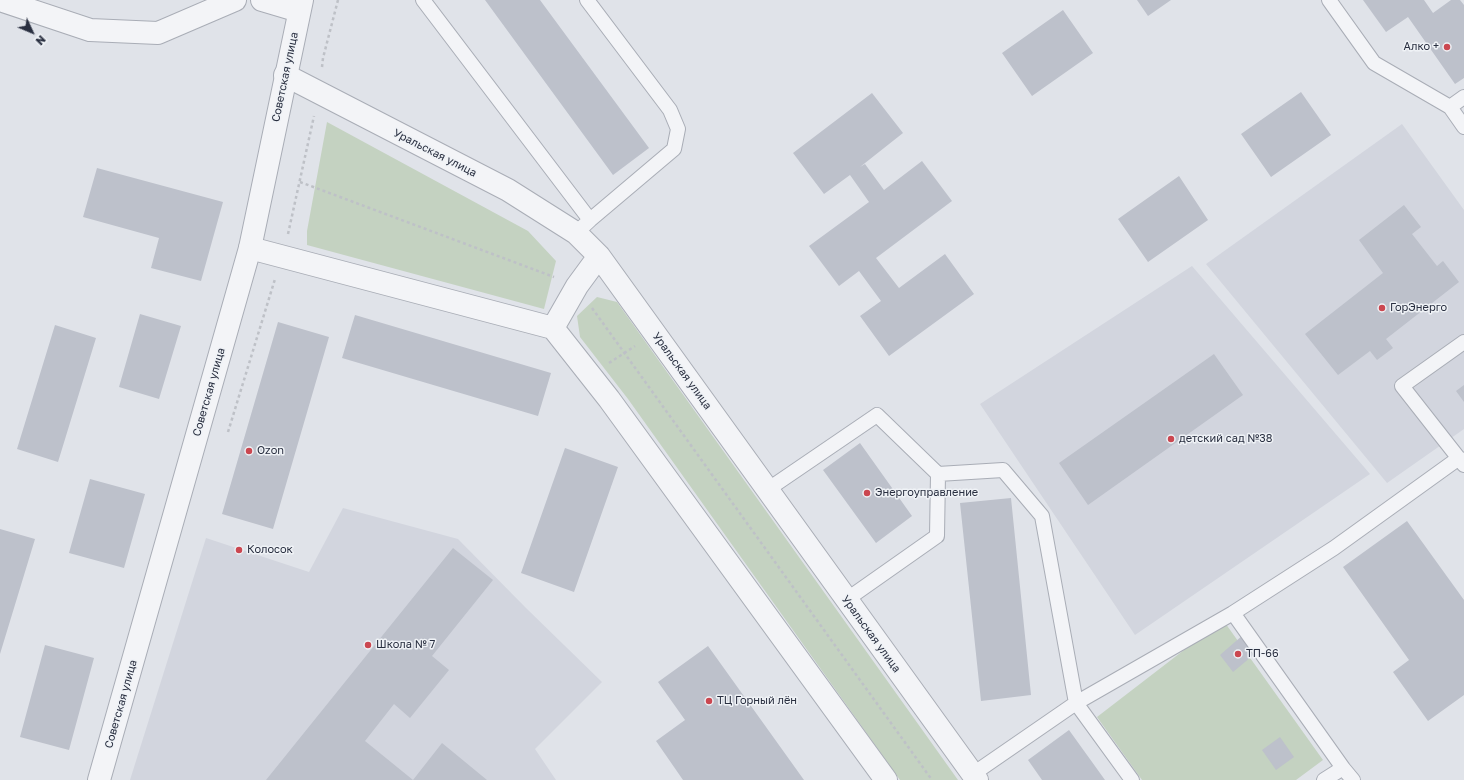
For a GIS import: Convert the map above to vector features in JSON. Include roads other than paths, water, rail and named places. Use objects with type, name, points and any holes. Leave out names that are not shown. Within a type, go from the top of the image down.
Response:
[{"type":"street","points":[[0,0],[90,30],[158,34],[235,0]]},
{"type":"street","points":[[262,0],[300,5]]},
{"type":"street","name":"Советская улица","points":[[99,780],[250,248],[300,5]]},
{"type":"street","name":"Уральская улица","points":[[285,75],[583,227],[599,256],[975,777]]},
{"type":"street","points":[[250,248],[553,328],[590,375],[886,780]]},
{"type":"street","points":[[553,328],[577,286],[599,256]]},
{"type":"lane","points":[[423,0],[583,227],[674,149],[678,129],[670,110],[587,0]]},
{"type":"lane","points":[[1329,0],[1374,63],[1450,107],[1464,127]]},
{"type":"lane","points":[[1450,107],[1464,97]]},
{"type":"lane","points":[[975,777],[1076,703],[1233,613],[1334,548],[1461,462],[1402,386],[1464,342]]},
{"type":"lane","points":[[767,490],[877,415],[938,474],[937,536],[846,600]]},
{"type":"lane","points":[[938,474],[1003,470],[1042,516],[1076,703],[1132,780]]},
{"type":"lane","points":[[1233,613],[1353,780]]},
{"type":"lane","points":[[1324,780],[1343,768]]},
{"type":"place","name":"Алко +","points":[[1447,47]]},
{"type":"place","name":"ГорЭнерго","points":[[1382,308]]},
{"type":"place","name":"детский сад №38","points":[[1171,439]]},
{"type":"place","name":"Ozon","points":[[249,451]]},
{"type":"place","name":"Энергоуправление","points":[[867,493]]},
{"type":"place","name":"Колосок","points":[[239,550]]},
{"type":"place","name":"Школа № 7","points":[[368,645]]},
{"type":"place","name":"ТП-66","points":[[1238,654]]},
{"type":"place","name":"ТЦ Горный лён","points":[[709,701]]}]
